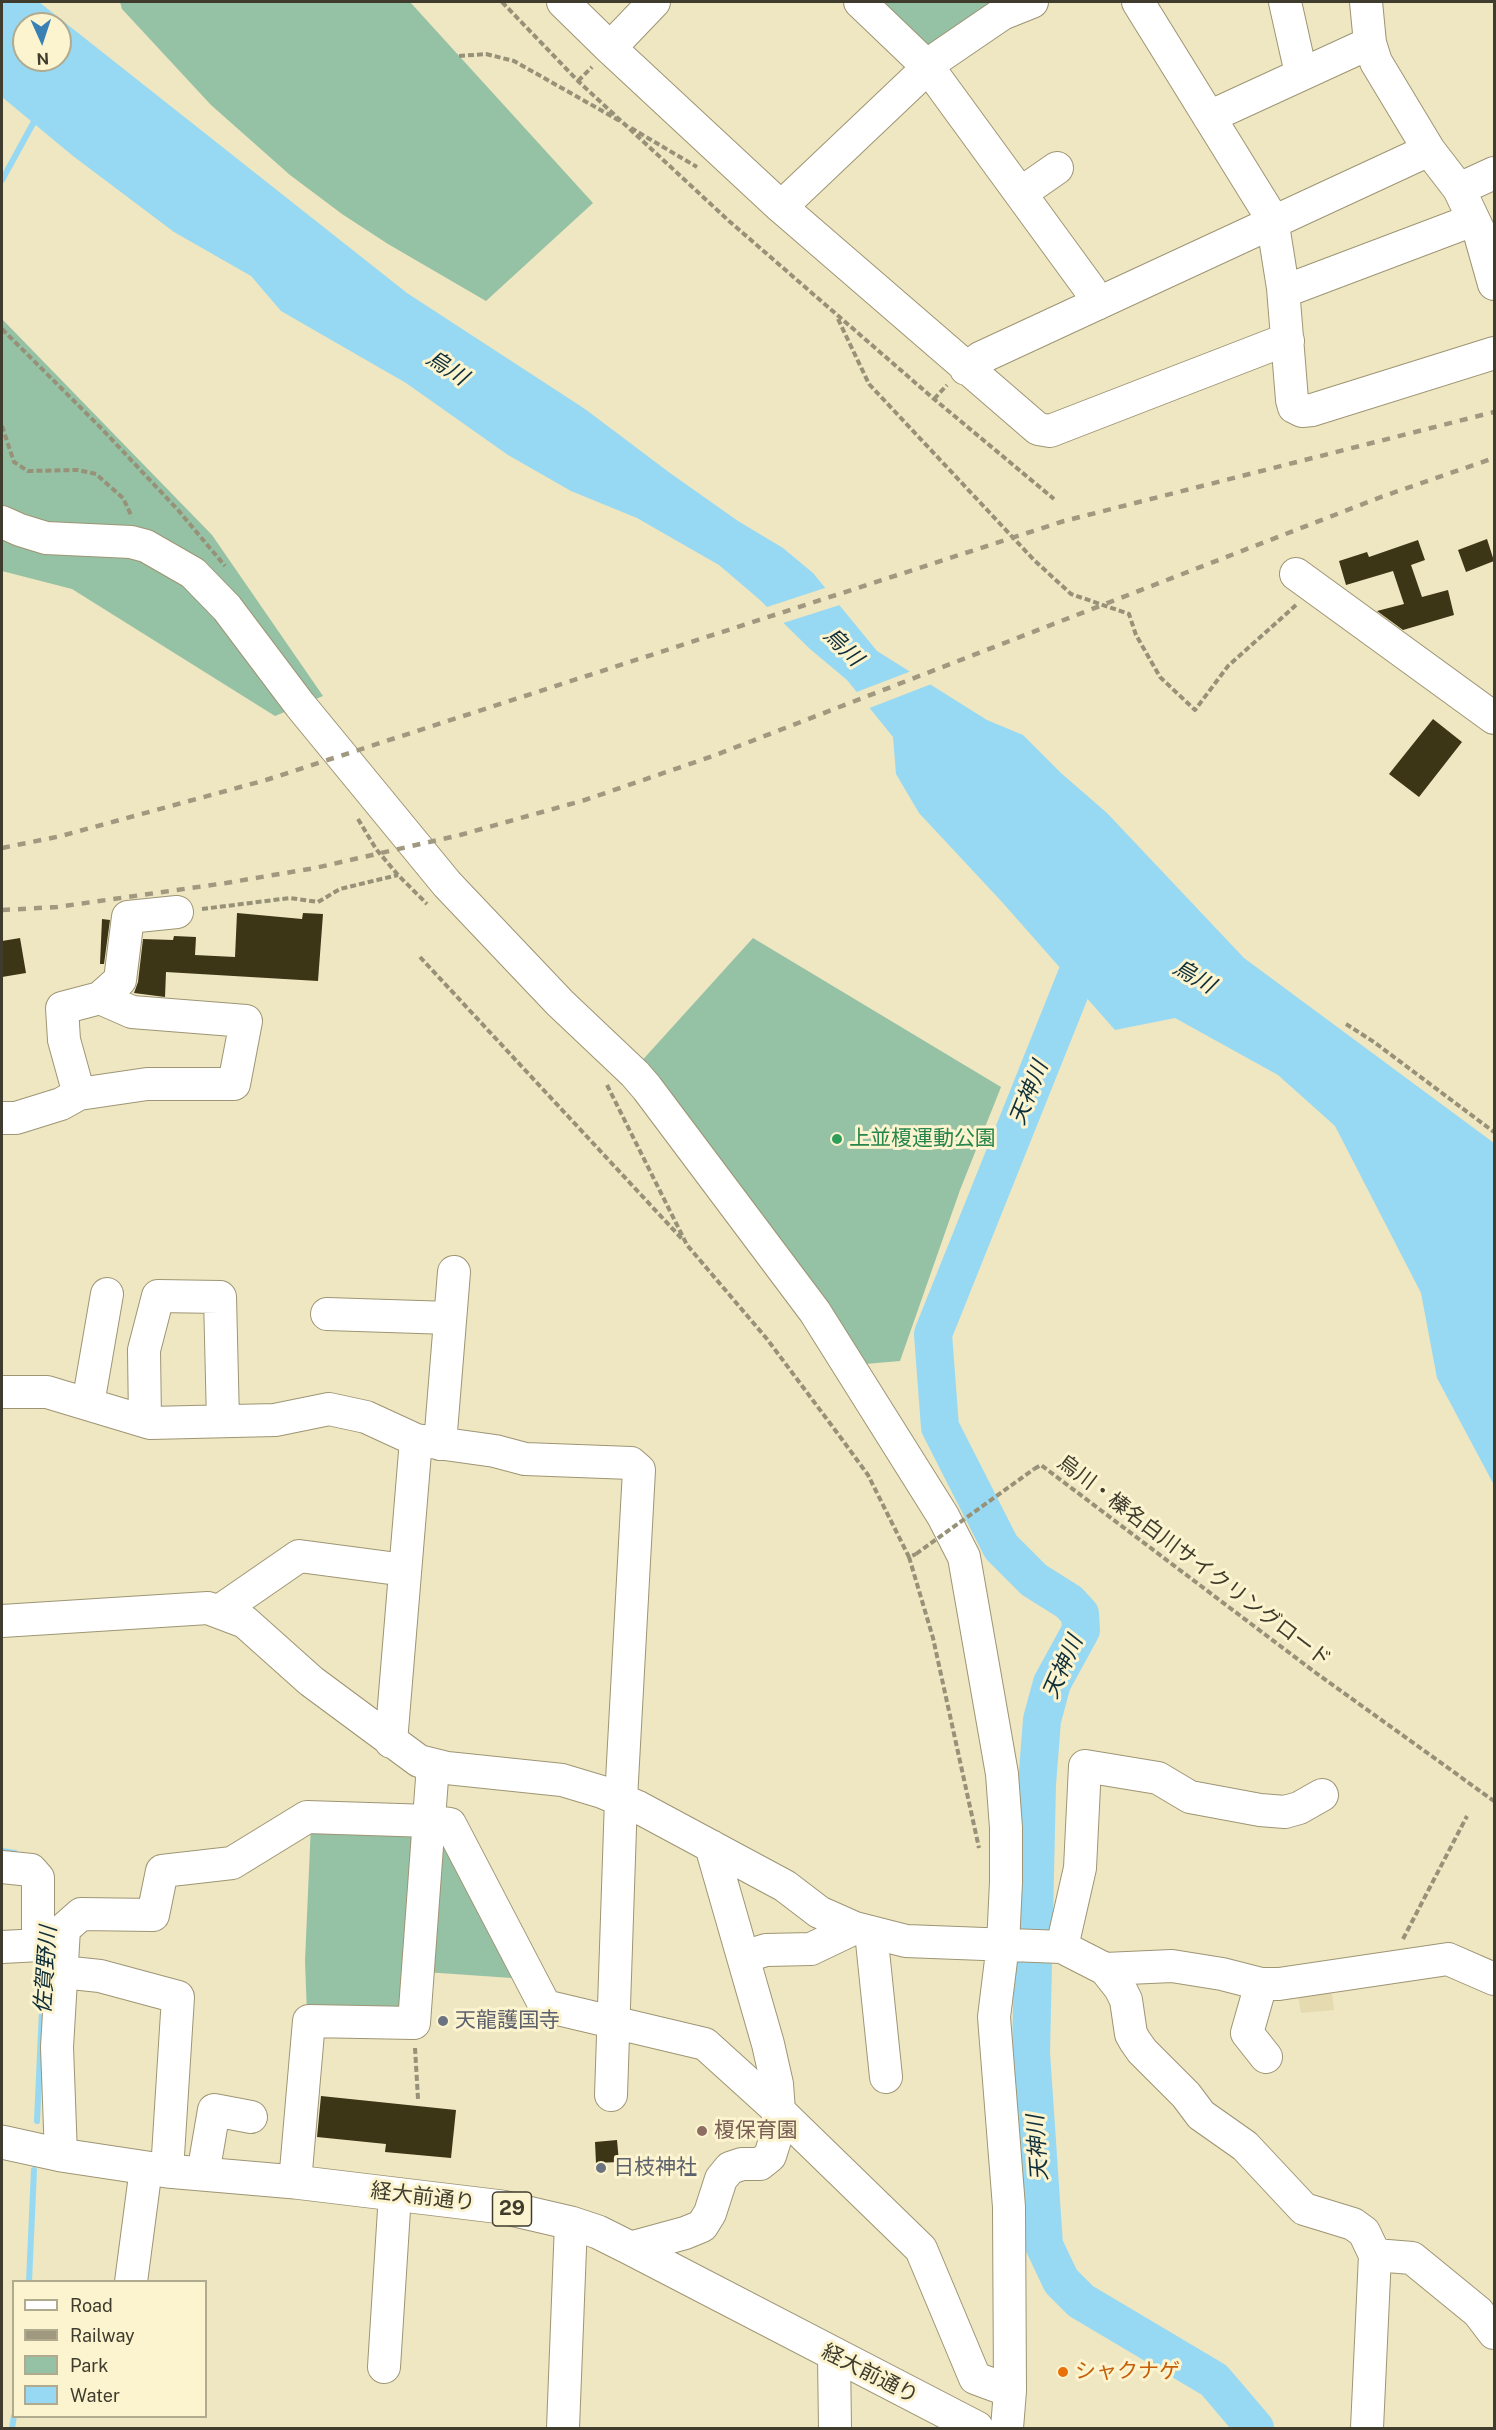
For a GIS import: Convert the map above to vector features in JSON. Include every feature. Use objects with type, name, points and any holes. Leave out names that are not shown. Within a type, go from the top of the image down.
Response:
[{"type":"main road","name":"経大前通り","points":[[2,2142],[62,2155],[157,2169],[295,2182],[502,2207],[571,2223],[598,2232],[630,2248],[976,2428]]},
{"type":"street","points":[[564,2],[610,48],[782,207],[966,369],[1038,429],[1050,430],[1288,340]]},
{"type":"street","points":[[610,48],[654,2]]},
{"type":"street","points":[[860,2],[928,67],[1090,289],[1097,304]]},
{"type":"street","points":[[782,207],[939,57],[1002,14],[1032,2]]},
{"type":"street","points":[[1138,2],[1268,212],[1273,225],[1283,288],[1294,406],[1302,411],[1312,410],[1494,353]]},
{"type":"street","points":[[1285,2],[1298,60],[1304,72]]},
{"type":"street","points":[[1366,2],[1370,43],[1376,62],[1429,150],[1459,189],[1479,231],[1494,284]]},
{"type":"street","points":[[1209,117],[1370,43]]},
{"type":"street","points":[[966,369],[980,358],[1273,225],[1429,150]]},
{"type":"street","points":[[1021,193],[1057,168]]},
{"type":"street","points":[[1459,189],[1494,173]]},
{"type":"street","points":[[1283,288],[1293,288],[1465,223],[1471,218]]},
{"type":"street","points":[[2,522],[20,531],[46,538],[131,542],[146,546],[193,573],[227,608],[300,705],[447,884],[560,1003],[647,1088],[815,1312],[944,1516],[963,1557],[1002,1774],[1006,1828],[1006,1882],[1011,1944],[994,2017],[1009,2207],[1010,2391],[1007,2428]]},
{"type":"street","points":[[1306,582],[1494,718]]},
{"type":"street","points":[[79,1094],[64,1040],[62,1008],[100,998],[120,980],[128,917],[177,912]]},
{"type":"street","points":[[2,1118],[16,1118],[50,1107],[79,1094],[147,1084],[234,1084],[246,1021],[132,1011],[100,998]]},
{"type":"street","points":[[391,1742],[405,1570],[450,1318],[454,1272]]},
{"type":"street","points":[[88,1404],[107,1294]]},
{"type":"street","points":[[145,1421],[144,1350],[158,1296],[220,1297],[223,1421]]},
{"type":"street","points":[[327,1314],[450,1318]]},
{"type":"street","points":[[2,1392],[47,1392],[145,1421],[275,1420],[329,1409],[366,1417],[429,1442],[495,1451],[525,1458],[631,1463],[639,1470],[621,1799],[611,2095]]},
{"type":"street","points":[[218,1612],[299,1556],[405,1570]]},
{"type":"street","points":[[2,1621],[208,1608],[245,1622],[311,1681],[418,1761],[434,1765],[562,1780],[621,1799],[785,1886],[819,1912],[863,1930],[906,1941],[1056,1947],[1105,1969],[1172,1966],[1222,1974],[1261,1984],[1279,1984],[1448,1959],[1494,1979]]},
{"type":"street","points":[[295,2182],[309,2020],[414,2023],[434,1765]]},
{"type":"street","points":[[1056,1947],[1080,1868],[1085,1766],[1158,1778],[1190,1797],[1260,1810],[1284,1812],[1306,1805],[1322,1794]]},
{"type":"street","points":[[53,1950],[64,1929],[81,1914],[153,1915],[162,1871],[232,1863],[306,1817],[430,1821],[450,1824],[545,2006],[705,2044],[778,2111],[921,2250],[975,2378],[1010,2391]]},
{"type":"street","points":[[630,2248],[702,2226],[710,2213],[721,2179],[730,2168],[742,2164],[760,2164],[770,2156],[778,2111],[777,2084],[768,2043],[711,1846]]},
{"type":"street","points":[[2,1867],[31,1870],[38,1878],[53,1950],[62,2155]]},
{"type":"street","points":[[743,1957],[766,1950],[811,1949],[863,1930]]},
{"type":"street","points":[[863,1930],[886,2077]]},
{"type":"street","points":[[2,1947],[53,1950],[100,1976],[178,1997],[157,2169],[131,2280]]},
{"type":"street","points":[[1105,1969],[1120,1988],[1125,2000],[1131,2034],[1138,2046],[1169,2076],[1201,2115],[1245,2146],[1304,2209],[1360,2228],[1375,2255],[1367,2428]]},
{"type":"street","points":[[1261,1984],[1247,2033],[1266,2057]]},
{"type":"street","points":[[203,2174],[214,2110],[251,2117]]},
{"type":"street","points":[[384,2367],[395,2194]]},
{"type":"street","points":[[563,2428],[571,2223]]},
{"type":"street","points":[[1375,2255],[1412,2258],[1478,2312],[1494,2333]]},
{"type":"street","points":[[834,2355],[835,2428]]},
{"type":"path","points":[[502,2],[579,81],[729,222],[836,316],[1054,500]]},
{"type":"path","points":[[459,56],[486,54],[514,61],[705,171]]},
{"type":"path","points":[[836,316],[869,384],[1034,560],[1071,594],[1129,614],[1136,635],[1160,677],[1195,710],[1228,666],[1306,582]]},
{"type":"path","points":[[2,328],[178,510],[230,573]]},
{"type":"path","points":[[2,426],[14,462],[28,471],[78,470],[96,474],[109,484],[123,498],[132,515],[131,542]]},
{"type":"path","points":[[354,813],[376,849],[428,905]]},
{"type":"path","points":[[177,912],[290,898],[318,902],[340,889],[398,875]]},
{"type":"path","points":[[420,957],[687,1245],[767,1339],[868,1475],[909,1557],[933,1638],[980,1855]]},
{"type":"path","points":[[1347,1024],[1494,1132]]},
{"type":"path","points":[[603,1077],[687,1245]]},
{"type":"path","name":"烏川・榛名白川サイクリングロード","points":[[909,1557],[1041,1465],[1316,1673],[1494,1801]]},
{"type":"path","points":[[1388,1969],[1467,1816]]},
{"type":"path","points":[[415,2046],[418,2099]]},
{"type":"shaded area","points":[[1331,1984],[1334,2010],[1301,2013],[1297,1988]]},
{"type":"green space","points":[[120,2],[410,2],[593,203],[486,301],[388,244],[342,214],[290,175],[211,105],[122,9]]},
{"type":"green space","points":[[876,2],[1009,2],[938,47],[924,48]]},
{"type":"green space","points":[[2,319],[212,535],[323,696],[275,716],[72,589],[2,571]]},
{"type":"green space","name":"上並榎運動公園","points":[[753,938],[1001,1087],[960,1190],[900,1361],[865,1364],[638,1065]]},
{"type":"green space","points":[[311,1824],[423,1829],[405,2015],[307,2014],[305,1961]]},
{"type":"green space","points":[[434,1830],[513,1957],[512,1978],[425,1972]]},
{"type":"water","name":"烏川","points":[[2,2],[39,2],[52,12],[12,12],[12,72],[72,72],[72,28],[407,293],[585,409],[738,521],[783,548],[813,573],[877,651],[987,720],[1023,735],[1061,773],[1107,813],[1244,958],[1494,1143],[1494,1485],[1437,1378],[1421,1293],[1335,1126],[1278,1075],[1175,1018],[1115,1030],[1002,902],[919,813],[896,774],[893,737],[847,680],[719,565],[637,518],[571,491],[508,455],[406,383],[281,311],[251,276],[174,232],[73,156],[2,97]]},
{"type":"pier","points":[[828,587],[843,604],[780,624],[764,608]]},
{"type":"pier","points":[[914,670],[934,683],[867,709],[854,693]]},
{"type":"building","points":[[1487,539],[1494,561],[1466,572],[1458,550]]},
{"type":"building","points":[[1418,540],[1425,560],[1411,565],[1422,597],[1448,590],[1454,615],[1403,630],[1377,611],[1404,604],[1393,571],[1346,585],[1339,561],[1367,552],[1369,557]]},
{"type":"building","points":[[1433,719],[1462,742],[1419,797],[1389,774]]},
{"type":"building","points":[[237,913],[302,919],[303,913],[323,914],[318,981],[166,972],[165,997],[134,993],[138,982],[143,939],[173,940],[174,936],[196,937],[195,955],[235,957]]},
{"type":"building","points":[[102,919],[110,920],[104,964],[100,964]]},
{"type":"building","points":[[20,938],[26,973],[2,977],[2,941]]},
{"type":"building","points":[[321,2096],[456,2110],[451,2158],[385,2152],[386,2144],[317,2137]]},
{"type":"building","points":[[617,2140],[619,2162],[596,2163],[595,2142]]},
{"type":"waterway","name":"佐賀野川","points":[[2,180],[36,118]]},
{"type":"waterway","name":"天神川","points":[[1092,937],[933,1334],[940,1427],[1001,1547],[1034,1580],[1069,1602],[1080,1614],[1081,1630],[1052,1683],[1042,1720],[1037,1784],[1031,2053],[1044,2245],[1061,2281],[1081,2301],[1214,2380],[1255,2428]]},
{"type":"waterway","name":"佐賀野川","points":[[2,1851],[15,1853]]},
{"type":"waterway","name":"佐賀野川","points":[[37,2121],[43,1989],[47,1960]]},
{"type":"waterway","name":"佐賀野川","points":[[29,2280],[34,2170]]},
{"type":"waterway","name":"佐賀野川","points":[[12,2428],[14,2418]]},
{"type":"railway","points":[[2,848],[61,836],[266,780],[1064,521],[1494,412]]},
{"type":"railway","points":[[2,910],[57,907],[315,868],[460,835],[585,800],[713,756],[1381,497],[1494,458]]},
{"type":"place","name":"上並榎運動公園","points":[[837,1139]]},
{"type":"place","name":"天龍護国寺","points":[[443,2021]]},
{"type":"place","name":"榎保育園","points":[[702,2131]]},
{"type":"place","name":"日枝神社","points":[[601,2168]]},
{"type":"place","name":"シャクナゲ","points":[[1063,2372]]}]
